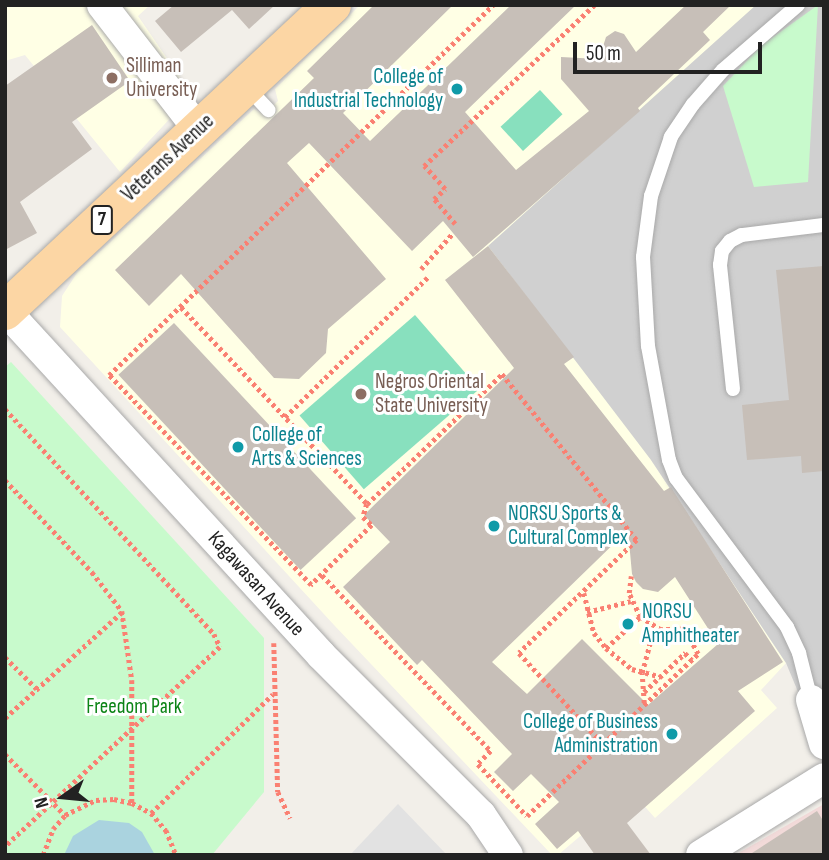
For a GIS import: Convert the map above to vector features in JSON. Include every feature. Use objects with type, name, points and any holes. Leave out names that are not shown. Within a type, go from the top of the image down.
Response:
[{"type":"main road","name":"Veterans Avenue","points":[[6,311],[198,128],[257,98],[332,5]]},
{"type":"street","points":[[102,5],[198,128]]},
{"type":"street","name":"Kagawasan Avenue","points":[[6,311],[321,655],[481,815],[508,855]]},
{"type":"street","points":[[811,700],[824,744]]},
{"type":"street","points":[[701,855],[824,778]]},
{"type":"lane","points":[[798,5],[723,70],[693,104],[671,136],[650,196],[643,257],[648,346],[669,460],[676,478],[787,627],[799,653],[811,700]]},
{"type":"lane","points":[[733,388],[720,265],[722,251],[730,241],[742,235],[824,225]]},
{"type":"path","points":[[493,5],[109,375],[311,586],[372,525],[363,517],[367,504],[502,374],[637,540],[519,653],[602,743]]},
{"type":"path","points":[[455,224],[434,199],[445,190],[424,166],[594,5]]},
{"type":"path","points":[[421,269],[453,233]]},
{"type":"path","points":[[285,416],[428,277]]},
{"type":"path","points":[[181,307],[367,504]]},
{"type":"path","points":[[5,409],[214,634],[220,647],[132,732],[5,847]]},
{"type":"path","points":[[5,480],[92,572],[122,611],[132,680],[132,803]]},
{"type":"path","points":[[322,575],[491,751],[478,764],[527,816],[698,654],[684,629],[670,632],[654,628],[640,617],[631,601],[631,576]]},
{"type":"path","points":[[584,593],[594,633],[618,661],[642,673],[662,675],[670,680]]},
{"type":"path","points":[[587,612],[631,601]]},
{"type":"path","points":[[5,718],[122,611]]},
{"type":"path","points":[[606,648],[640,617]]},
{"type":"path","points":[[645,704],[642,673],[654,628]]},
{"type":"path","points":[[274,634],[278,792],[290,818]]},
{"type":"path","points":[[644,692],[685,653],[692,660]]},
{"type":"path","points":[[5,657],[37,690]]},
{"type":"path","points":[[151,813],[274,693]]},
{"type":"path","points":[[5,754],[65,815]]},
{"type":"path","points":[[43,855],[53,829],[65,815],[96,800],[132,803],[151,813],[166,830],[176,855]]},
{"type":"shaded area","name":"Silliman University","points":[[5,5],[150,5],[138,16],[192,95],[120,172],[25,55],[5,61]]},
{"type":"shaded area","name":"Negros Oriental State University","points":[[360,5],[758,5],[651,460],[786,663],[761,690],[777,708],[655,818],[632,792],[558,855],[552,855],[334,625],[60,327],[62,296],[77,273],[254,109],[264,114],[278,101],[275,89]]},
{"type":"shaded area","points":[[756,5],[824,5],[824,696],[804,706],[786,663],[651,460],[488,246]]},
{"type":"shaded area","points":[[398,804],[447,855],[350,855]]},
{"type":"shaded area","points":[[824,804],[824,855],[735,855]]},
{"type":"green space","points":[[818,5],[808,182],[754,187],[723,86],[762,45]]},
{"type":"green space","points":[[540,90],[563,114],[523,151],[501,127]]},
{"type":"green space","points":[[415,315],[479,389],[364,489],[300,415]]},
{"type":"green space","name":"Freedom Park","points":[[11,362],[264,638],[264,792],[212,855],[5,855],[5,367]]},
{"type":"water","points":[[99,820],[129,823],[142,832],[155,855],[64,855],[73,836]]},
{"type":"building","points":[[174,5],[275,5],[249,29],[232,10],[181,52],[155,21]]},
{"type":"building","points":[[374,5],[453,5],[343,113],[370,141],[511,5],[576,5],[465,112],[516,170],[589,111],[561,79],[561,57],[599,59],[606,37],[615,31],[624,34],[636,52],[686,5],[731,5],[703,32],[710,40],[638,108],[640,111],[473,257],[443,221],[412,251],[309,143],[287,163],[386,279],[328,329],[326,353],[299,379],[274,378],[181,274],[149,306],[115,270],[314,78],[307,71]]},
{"type":"building","points":[[92,25],[130,81],[72,122],[92,149],[20,202],[37,233],[5,250],[5,86]]},
{"type":"building","points":[[488,246],[574,357],[564,364],[664,491],[671,487],[783,662],[738,691],[755,711],[627,823],[651,855],[595,855],[578,831],[557,849],[535,824],[559,802],[531,774],[513,791],[494,772],[512,754],[422,660],[417,665],[343,587],[390,542],[364,515],[514,368],[445,280]],"holes":[[[628,530],[632,574],[643,589],[658,592],[675,577],[718,644],[648,705],[582,639],[527,694],[492,662]]]},
{"type":"building","points":[[824,266],[824,471],[802,473],[801,456],[747,460],[742,405],[789,400],[776,270]]},
{"type":"building","name":"College of Arts & Sciences","points":[[174,323],[356,518],[301,570],[118,375]]},
{"type":"building","points":[[817,811],[824,822],[824,855],[749,855]]},
{"type":"place","name":"Silliman University","points":[[112,78]]},
{"type":"place","name":"College of Industrial Technology","points":[[457,89]]},
{"type":"place","name":"Negros Oriental State University","points":[[361,394]]},
{"type":"place","name":"College of Arts & Sciences","points":[[238,447]]},
{"type":"place","name":"NORSU Sports & Cultural Complex","points":[[494,526]]},
{"type":"place","name":"NORSU Amphitheater","points":[[628,624]]},
{"type":"place","name":"College of Business Administration","points":[[672,734]]}]
